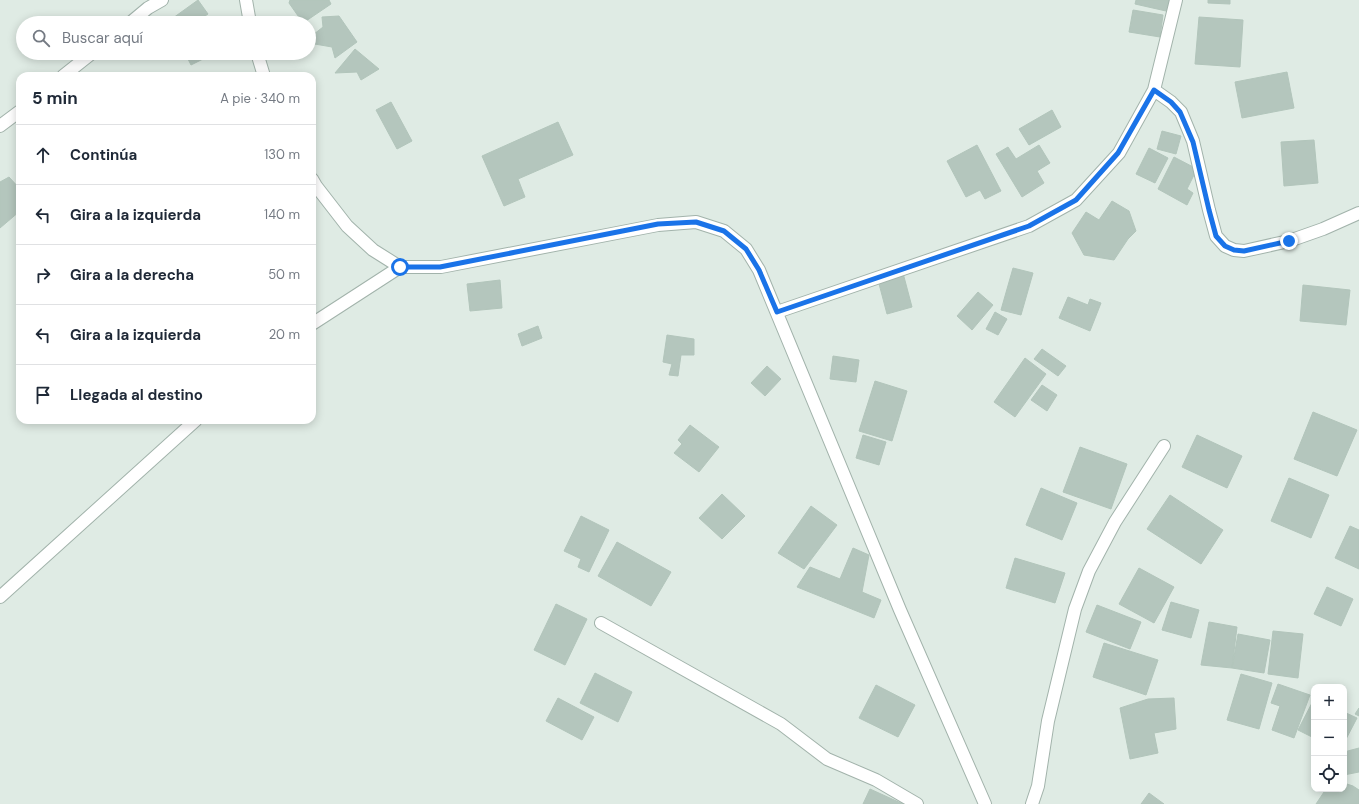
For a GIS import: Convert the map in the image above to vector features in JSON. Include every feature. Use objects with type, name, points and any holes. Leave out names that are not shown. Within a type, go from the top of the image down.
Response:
[{"type":"street","points":[[138,16],[148,8],[162,0]]},
{"type":"street","points":[[246,0],[249,16]]},
{"type":"street","points":[[777,312],[1029,226],[1076,200],[1118,153],[1154,90],[1176,0]]},
{"type":"street","points":[[68,72],[83,60]]},
{"type":"street","points":[[259,60],[263,72]]},
{"type":"street","points":[[1154,90],[1171,102],[1180,112],[1193,142],[1216,236],[1225,246],[1234,250],[1244,251],[1289,241],[1323,229],[1359,213]]},
{"type":"street","points":[[0,126],[16,113]]},
{"type":"street","points":[[316,186],[347,226],[373,250],[400,267],[440,267],[658,224],[696,222],[724,231],[746,249],[759,270],[900,610],[985,804]]},
{"type":"street","points":[[316,321],[400,267]]},
{"type":"street","points":[[0,597],[192,424]]},
{"type":"street","points":[[1032,804],[1038,786],[1048,721],[1063,654],[1075,609],[1086,578],[1115,522],[1164,446]]},
{"type":"street","points":[[601,623],[781,724],[827,759],[876,780],[917,804]]},
{"type":"building","points":[[198,0],[208,14],[205,16],[176,16]]},
{"type":"building","points":[[290,0],[329,0],[331,4],[313,16],[298,16],[289,3]]},
{"type":"building","points":[[1136,0],[1169,0],[1166,11],[1135,4]]},
{"type":"building","points":[[1208,0],[1230,0],[1230,4],[1208,3]]},
{"type":"building","points":[[1133,10],[1163,15],[1160,37],[1129,32]]},
{"type":"building","points":[[339,16],[357,42],[335,58],[332,47],[316,44],[316,32],[323,27],[322,17]]},
{"type":"building","points":[[1199,17],[1243,20],[1240,67],[1195,64]]},
{"type":"building","points":[[355,49],[379,69],[361,80],[357,72],[335,73]]},
{"type":"building","points":[[188,60],[201,60],[191,65]]},
{"type":"building","points":[[1287,72],[1294,108],[1242,118],[1235,82]]},
{"type":"building","points":[[391,102],[412,141],[397,149],[376,110]]},
{"type":"building","points":[[1052,110],[1061,127],[1029,145],[1019,129]]},
{"type":"building","points":[[558,122],[573,155],[518,179],[525,197],[504,206],[482,156]]},
{"type":"building","points":[[1162,131],[1181,136],[1176,154],[1157,149]]},
{"type":"building","points":[[1314,140],[1318,183],[1284,186],[1281,142]]},
{"type":"building","points":[[977,145],[1001,191],[985,199],[980,190],[966,197],[947,161]]},
{"type":"building","points":[[1039,145],[1050,163],[1037,171],[1044,183],[1022,197],[996,154],[1008,147],[1016,159]]},
{"type":"building","points":[[1149,148],[1168,158],[1155,183],[1136,174]]},
{"type":"building","points":[[1174,157],[1197,169],[1187,189],[1193,193],[1187,205],[1158,189]]},
{"type":"building","points":[[9,177],[16,185],[16,214],[0,228],[0,182]]},
{"type":"building","points":[[1112,201],[1129,211],[1136,231],[1128,239],[1114,260],[1084,255],[1072,233],[1086,212],[1099,220]]},
{"type":"building","points":[[1013,268],[1033,273],[1021,315],[1001,310]]},
{"type":"building","points":[[903,273],[912,307],[887,314],[878,280]]},
{"type":"building","points":[[500,280],[502,308],[470,311],[467,284]]},
{"type":"building","points":[[1303,285],[1350,290],[1346,325],[1300,321]]},
{"type":"building","points":[[978,292],[993,305],[972,330],[957,316]]},
{"type":"building","points":[[1068,297],[1088,305],[1090,299],[1101,303],[1090,331],[1059,318]]},
{"type":"building","points":[[995,312],[1007,319],[998,335],[986,329]]},
{"type":"building","points":[[538,326],[542,338],[522,346],[518,334]]},
{"type":"building","points":[[667,335],[694,339],[694,355],[681,355],[678,376],[669,375],[672,364],[663,362]]},
{"type":"building","points":[[1042,349],[1066,366],[1058,376],[1034,359]]},
{"type":"building","points":[[833,356],[859,360],[856,382],[830,379]]},
{"type":"building","points":[[1025,358],[1046,374],[1015,417],[994,402]]},
{"type":"building","points":[[767,366],[781,379],[765,396],[751,383]]},
{"type":"building","points":[[875,381],[907,391],[892,441],[859,431]]},
{"type":"building","points":[[1042,385],[1057,395],[1047,411],[1031,400]]},
{"type":"building","points":[[1313,412],[1357,430],[1337,476],[1294,459]]},
{"type":"building","points":[[690,425],[719,447],[699,472],[674,453],[682,444],[678,440]]},
{"type":"building","points":[[863,435],[886,442],[879,465],[856,458]]},
{"type":"building","points":[[1197,435],[1242,456],[1227,488],[1182,467]]},
{"type":"building","points":[[1080,447],[1127,464],[1111,509],[1063,492]]},
{"type":"building","points":[[1289,478],[1329,495],[1311,538],[1271,521]]},
{"type":"building","points":[[1041,488],[1077,503],[1062,540],[1026,525]]},
{"type":"building","points":[[722,494],[745,516],[722,539],[699,518]]},
{"type":"building","points":[[1170,495],[1223,530],[1201,564],[1147,529]]},
{"type":"building","points":[[811,506],[837,525],[804,569],[778,553]]},
{"type":"building","points":[[581,516],[609,530],[589,572],[578,567],[581,559],[564,551]]},
{"type":"building","points":[[1350,526],[1359,530],[1359,569],[1335,558]]},
{"type":"building","points":[[617,542],[671,572],[651,606],[598,576]]},
{"type":"building","points":[[853,548],[869,555],[862,592],[881,600],[874,618],[797,587],[810,567],[840,579]]},
{"type":"building","points":[[1015,558],[1065,573],[1055,603],[1006,588]]},
{"type":"building","points":[[1139,568],[1174,587],[1154,623],[1119,604]]},
{"type":"building","points":[[1327,587],[1353,599],[1341,626],[1314,614]]},
{"type":"building","points":[[1171,602],[1199,610],[1191,638],[1162,630]]},
{"type":"building","points":[[556,604],[587,619],[565,665],[534,650]]},
{"type":"building","points":[[1097,605],[1141,622],[1130,649],[1086,632]]},
{"type":"building","points":[[1209,622],[1237,627],[1232,668],[1201,665]]},
{"type":"building","points":[[1273,631],[1303,634],[1298,678],[1268,674]]},
{"type":"building","points":[[1238,634],[1270,640],[1264,673],[1232,668]]},
{"type":"building","points":[[1104,643],[1158,660],[1146,695],[1093,677]]},
{"type":"building","points":[[595,673],[632,692],[618,722],[580,703]]},
{"type":"building","points":[[1241,674],[1272,683],[1259,729],[1227,720]]},
{"type":"building","points":[[1278,684],[1310,695],[1294,738],[1272,730],[1280,706],[1271,703]]},
{"type":"building","points":[[876,685],[915,705],[898,737],[859,718]]},
{"type":"building","points":[[558,698],[594,717],[582,740],[546,721]]},
{"type":"building","points":[[1174,698],[1176,729],[1154,733],[1158,753],[1130,759],[1120,708],[1148,699]]},
{"type":"building","points":[[1311,705],[1311,736],[1298,730]]},
{"type":"building","points":[[1359,708],[1359,716],[1355,714]]},
{"type":"building","points":[[1347,713],[1357,718],[1347,737]]},
{"type":"building","points":[[1359,748],[1359,772],[1347,774],[1347,751]]},
{"type":"building","points":[[1347,784],[1359,790],[1359,804],[1316,804],[1324,792],[1347,792]]},
{"type":"building","points":[[870,789],[903,804],[863,804]]},
{"type":"building","points":[[1149,793],[1164,804],[1141,804]]},
{"type":"route","points":[[400,267],[440,267],[658,224],[696,222],[724,231],[746,249],[759,270],[777,312],[1029,226],[1076,200],[1118,153],[1154,90],[1171,102],[1180,112],[1193,142],[1216,236],[1225,246],[1234,250],[1244,251],[1258,246],[1289,241]]}]
